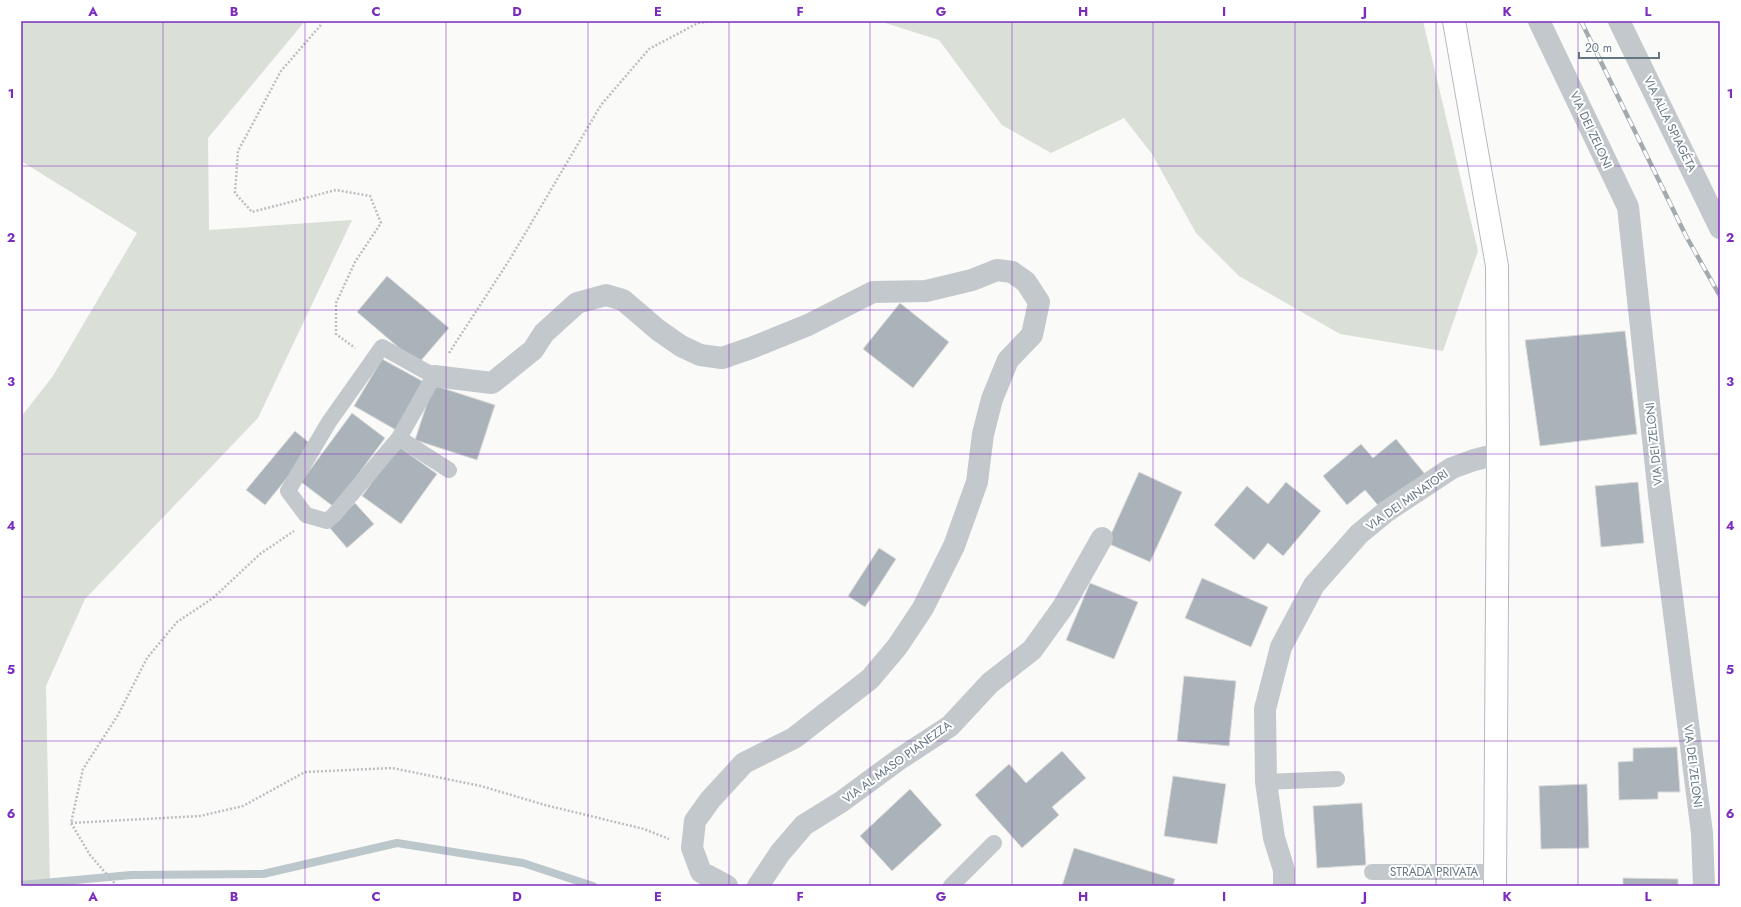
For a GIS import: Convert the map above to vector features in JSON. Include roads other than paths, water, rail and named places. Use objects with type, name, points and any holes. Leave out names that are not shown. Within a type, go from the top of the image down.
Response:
[{"type":"main road","points":[[1454,21],[1497,266],[1498,454],[1495,879]]},
{"type":"street","name":"VIA DEI ZELONI","points":[[1539,21],[1628,207],[1659,495],[1702,833],[1704,886]]},
{"type":"street","name":"VIA ALLA SPIAGÉTA","points":[[1619,21],[1720,228]]},
{"type":"street","points":[[434,376],[492,383],[532,350],[544,333],[577,303],[606,295],[623,300],[658,330],[681,346],[700,356],[722,358],[751,348],[808,324],[872,292],[926,291],[972,280],[997,270],[1012,272],[1026,282],[1039,302],[1032,335],[1008,360],[992,399],[983,434],[977,482],[954,546],[923,608],[897,647],[870,679],[794,738],[744,763],[710,800],[695,821],[692,848],[701,872],[727,886]]},
{"type":"street","name":"VIA DEI MINATORI","points":[[1284,886],[1284,870],[1274,838],[1266,782],[1266,708],[1281,647],[1314,584],[1359,534],[1388,511],[1452,468],[1474,460],[1498,454]]},
{"type":"street","name":"VIA AL MASO PIANEZZA","points":[[758,886],[780,853],[804,825],[841,802],[901,758],[950,726],[990,683],[1032,650],[1063,606],[1102,538]]},
{"type":"lane","points":[[382,348],[434,376],[399,438],[334,515],[327,521],[306,515],[288,491],[329,422],[382,348]]},
{"type":"lane","points":[[399,438],[450,470]]},
{"type":"lane","points":[[1266,782],[1337,779]]},
{"type":"lane","points":[[952,886],[994,843]]},
{"type":"lane","name":"STRADA PRIVATA","points":[[1372,872],[1495,879]]},
{"type":"waterway","points":[[21,885],[131,875],[263,874],[397,843],[523,863],[593,886]]},
{"type":"railway","points":[[1581,21],[1686,236],[1720,296]]}]
